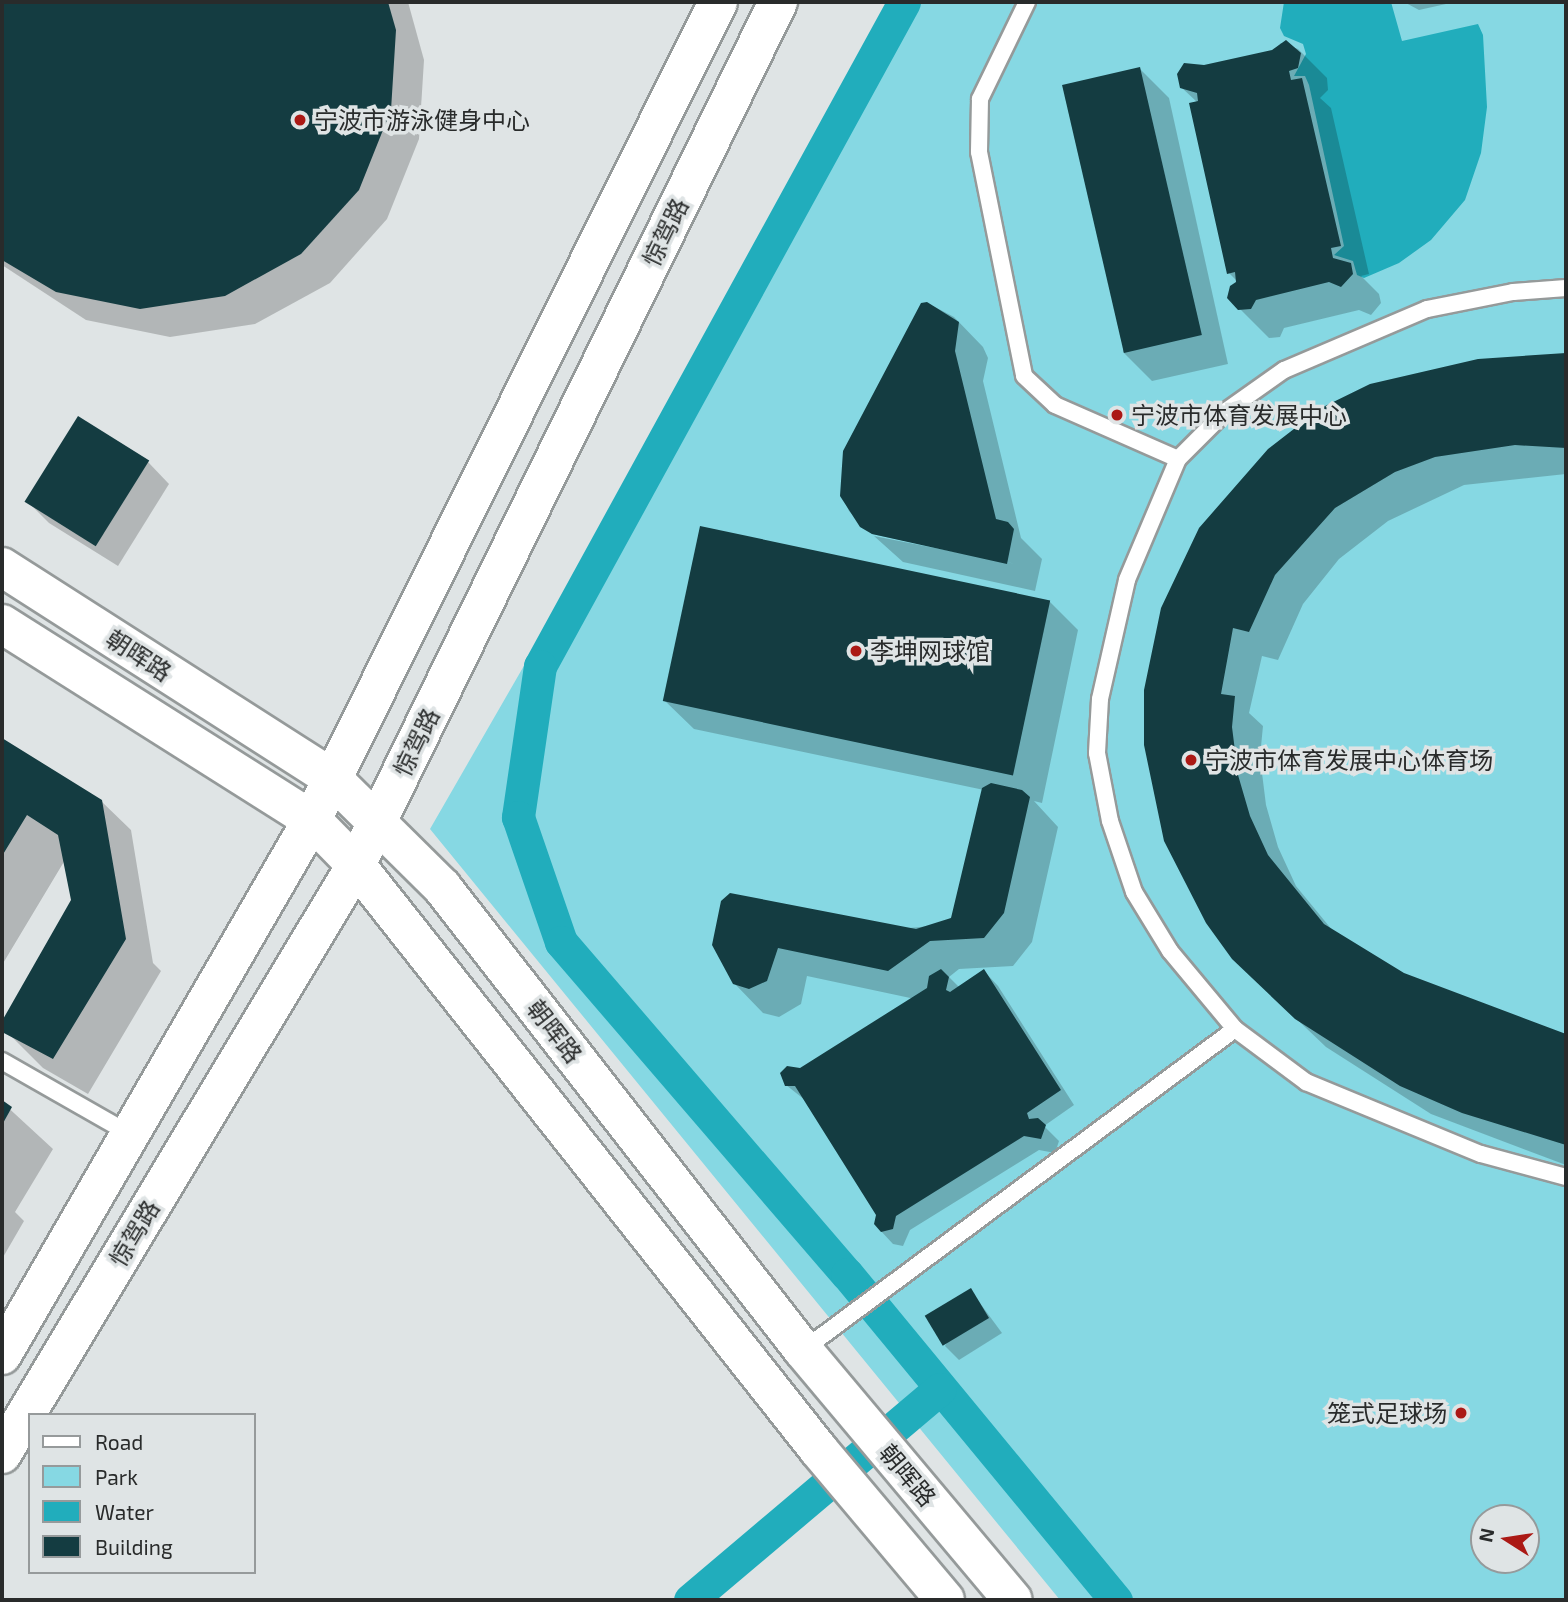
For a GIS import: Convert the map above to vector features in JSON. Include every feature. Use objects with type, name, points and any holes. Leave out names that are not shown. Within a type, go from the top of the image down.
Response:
[{"type":"main road","points":[[2,1355],[312,820],[718,2]]},
{"type":"main road","name":"惊驾路","points":[[2,1454],[356,865],[778,2]]},
{"type":"main road","name":"朝晖路","points":[[2,567],[332,778],[375,824],[442,887],[803,1350],[1013,1600]]},
{"type":"main road","name":"朝晖路","points":[[2,624],[312,820],[356,865],[866,1508],[945,1600]]},
{"type":"lane","points":[[1027,2],[981,99],[979,152],[1024,376],[1055,405],[1178,459]]},
{"type":"lane","points":[[1566,288],[1513,292],[1427,309],[1353,338],[1284,370],[1226,411],[1178,459],[1126,580],[1110,636],[1100,699],[1097,752],[1110,821],[1134,892],[1170,951],[1235,1029],[1306,1082],[1480,1154],[1566,1177]]},
{"type":"lane","points":[[803,1350],[1235,1029]]},
{"type":"lane","points":[[2,1061],[130,1134]]},
{"type":"green space","name":"宁波市体育发展中心","points":[[906,2],[1566,2],[1566,1600],[1060,1600],[430,829]]},
{"type":"water","points":[[1284,2],[1391,2],[1402,41],[1478,24],[1483,35],[1487,107],[1481,153],[1465,200],[1431,240],[1399,263],[1364,278],[1357,275],[1353,261],[1334,255],[1344,246],[1309,85],[1305,76],[1294,76],[1306,54],[1303,44],[1284,36],[1280,28]]},
{"type":"building","points":[[2,2],[388,2],[396,30],[391,110],[359,190],[301,254],[225,296],[140,309],[56,292],[2,260]]},
{"type":"building","points":[[1286,40],[1301,53],[1298,68],[1289,71],[1291,80],[1302,78],[1341,246],[1331,248],[1333,258],[1351,263],[1353,274],[1341,287],[1329,282],[1256,300],[1251,309],[1238,310],[1227,298],[1230,286],[1236,282],[1235,272],[1227,274],[1189,103],[1198,101],[1197,93],[1180,88],[1177,74],[1184,63],[1204,65],[1272,50]]},
{"type":"building","points":[[1140,67],[1202,335],[1124,353],[1062,85]]},
{"type":"building","points":[[927,302],[959,322],[955,351],[996,519],[1008,522],[1014,529],[1007,564],[872,534],[860,527],[840,496],[843,451],[921,303]]},
{"type":"building","name":"宁波市体育发展中心体育场","points":[[1566,353],[1566,448],[1515,445],[1435,457],[1395,472],[1335,508],[1275,575],[1249,632],[1233,628],[1221,694],[1235,696],[1232,727],[1238,775],[1250,816],[1268,855],[1324,924],[1404,973],[1566,1034],[1566,1145],[1462,1113],[1400,1086],[1295,1019],[1232,959],[1206,923],[1164,841],[1144,745],[1144,690],[1161,608],[1199,528],[1268,449],[1321,408],[1370,384],[1478,359]]},
{"type":"building","points":[[78,416],[149,461],[96,546],[24,502]]},
{"type":"building","name":"李坤网球馆","points":[[700,526],[1050,600],[1013,776],[663,701]]},
{"type":"building","points":[[2,738],[102,800],[126,939],[53,1059],[2,1032],[2,1021],[71,900],[58,835],[27,815],[2,856]]},
{"type":"building","points":[[991,783],[1022,790],[1030,797],[1004,913],[984,938],[930,941],[888,971],[778,948],[767,981],[749,989],[733,984],[712,945],[721,901],[730,893],[916,929],[951,918],[982,788]]},
{"type":"building","points":[[941,969],[949,977],[946,990],[950,992],[984,969],[1061,1090],[1027,1113],[1029,1119],[1038,1118],[1046,1125],[1041,1139],[1024,1136],[896,1216],[893,1229],[881,1232],[874,1224],[876,1215],[795,1086],[785,1086],[780,1073],[787,1066],[800,1068],[927,988],[929,976]]},
{"type":"building","points":[[2,1100],[12,1107],[2,1125]]},
{"type":"building","points":[[971,1288],[989,1318],[943,1346],[925,1316]]},
{"type":"waterway","points":[[904,2],[540,666],[518,817],[561,942],[847,1274],[1116,1600]]},
{"type":"waterway","points":[[690,1600],[940,1389]]},
{"type":"place","name":"宁波市游泳健身中心","points":[[300,120]]},
{"type":"place","name":"宁波市体育发展中心","points":[[1117,415]]},
{"type":"place","name":"李坤网球馆","points":[[856,651]]},
{"type":"place","name":"宁波市体育发展中心体育场","points":[[1191,760]]},
{"type":"place","name":"笼式足球场","points":[[1461,1413]]}]
